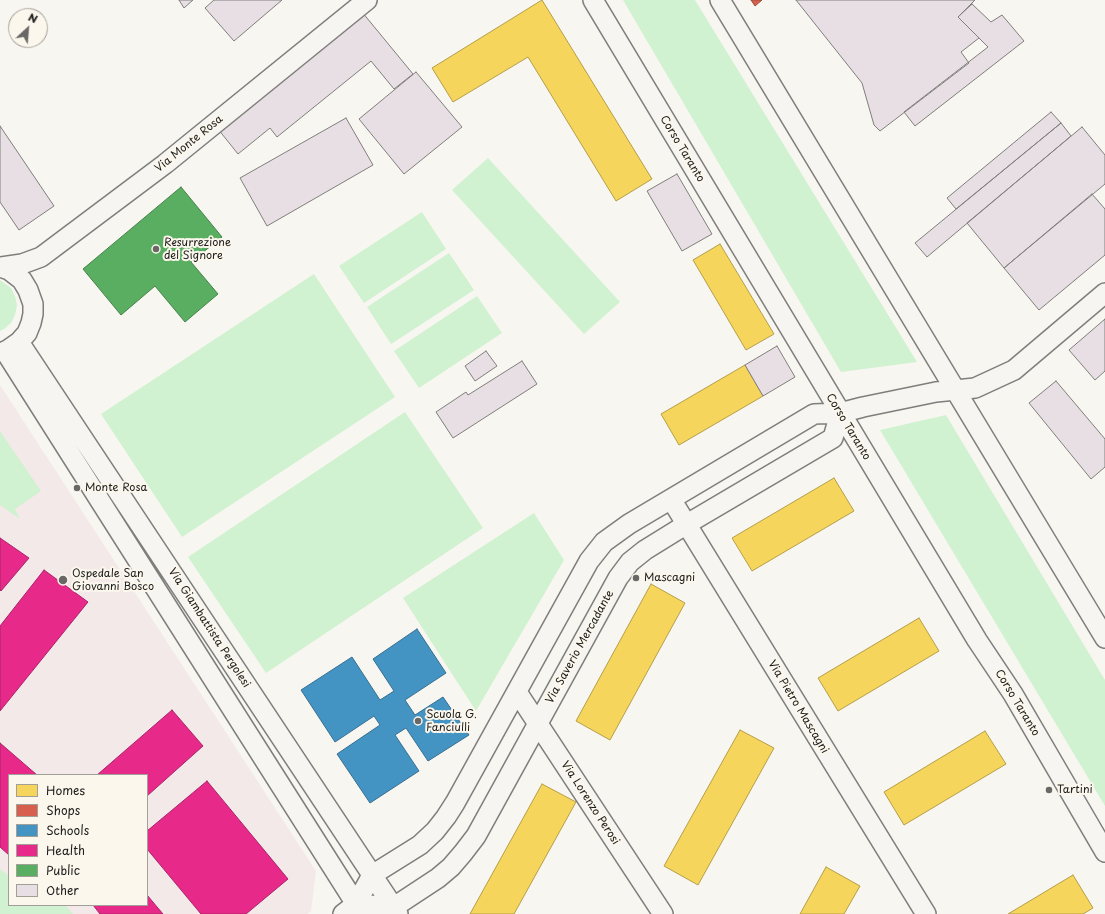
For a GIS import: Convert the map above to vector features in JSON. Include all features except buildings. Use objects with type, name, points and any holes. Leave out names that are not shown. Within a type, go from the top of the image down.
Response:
[{"type":"street","name":"Via Monte Rosa","points":[[0,267],[22,264],[41,257],[166,164],[367,0]]},
{"type":"street","name":"Corso Taranto","points":[[593,0],[977,640],[1012,694],[1105,852]]},
{"type":"street","points":[[720,0],[1105,638]]},
{"type":"street","points":[[0,267],[9,270],[22,280],[31,298],[33,314],[31,323],[26,333],[8,348],[354,910]]},
{"type":"street","points":[[354,910],[372,875],[420,845],[430,836],[455,804],[592,555],[604,542],[623,527],[814,414],[840,413],[936,392],[974,388],[1014,370],[1105,293]]},
{"type":"street","name":"Via Giambattista Pergolesi","points":[[8,348],[396,911]]},
{"type":"street","name":"Via Saverio Mercadante","points":[[396,911],[451,867],[464,853],[476,836],[620,575],[630,562],[641,553],[687,524],[833,438],[840,413]]},
{"type":"street","name":"Via Pietro Mascagni","points":[[671,499],[926,914]]},
{"type":"street","name":"Via Lorenzo Perosi","points":[[517,692],[663,914]]},
{"type":"street","points":[[354,910],[396,911]]},
{"type":"shaded area","name":"Ospedale San Giovanni Bosco","points":[[0,385],[316,871],[311,911],[307,914],[0,914]]},
{"type":"green space","points":[[623,0],[695,0],[917,362],[841,372]]},
{"type":"green space","points":[[488,158],[620,302],[584,334],[452,190]]},
{"type":"green space","points":[[422,212],[446,249],[364,303],[339,266]]},
{"type":"green space","points":[[449,253],[474,290],[391,344],[367,307]]},
{"type":"green space","points":[[314,274],[395,397],[182,537],[101,414]]},
{"type":"green space","points":[[0,280],[11,288],[17,305],[15,315],[11,323],[0,331]]},
{"type":"green space","points":[[477,296],[502,333],[419,388],[394,351]]},
{"type":"green space","points":[[405,412],[483,528],[266,673],[188,557]]},
{"type":"green space","points":[[946,415],[1105,680],[1105,806],[880,430]]},
{"type":"green space","points":[[0,431],[41,491],[15,509],[20,519],[0,505]]},
{"type":"green space","points":[[534,513],[564,560],[476,711],[403,598]]},
{"type":"green space","points":[[0,869],[8,875],[8,906],[66,906],[73,914],[0,914]]},
{"type":"place","name":"Resurrezione del Signore","points":[[156,249]]},
{"type":"place","name":"Monte Rosa","points":[[77,488]]},
{"type":"place","name":"Mascagni","points":[[636,578]]},
{"type":"place","name":"Ospedale San Giovanni Bosco","points":[[63,580]]},
{"type":"place","name":"Scuola G. Fanciulli","points":[[418,721]]},
{"type":"place","name":"Tartini","points":[[1049,790]]}]
